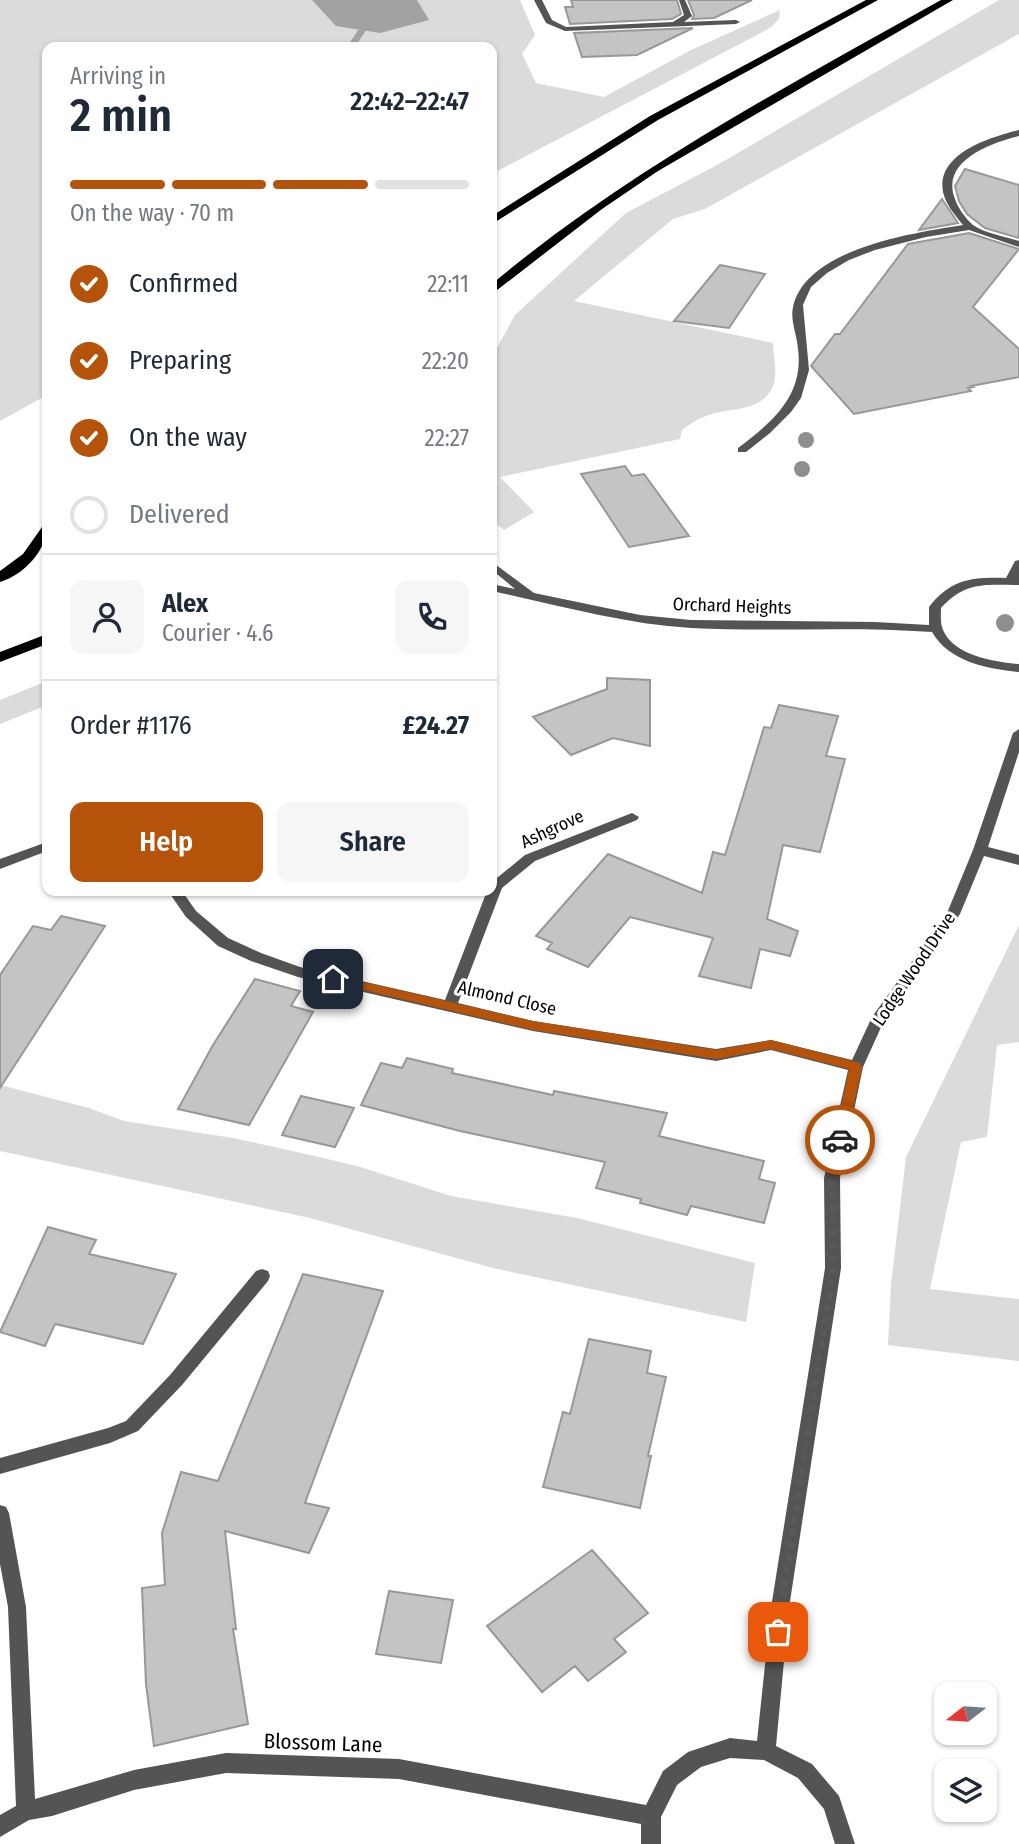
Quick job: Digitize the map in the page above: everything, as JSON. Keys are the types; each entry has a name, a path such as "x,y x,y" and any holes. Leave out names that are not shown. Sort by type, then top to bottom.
{"main road":[{"path":"497,286 618,193 706,137 948,0"},
{"path":"497,218 654,118 866,2"},
{"path":"0,578 28,557 42,537"},
{"path":"0,657 42,641"}],"street":[{"path":"538,0 549,21 565,29 736,22"},
{"path":"674,25 688,16 682,1"},
{"path":"970,227 948,198 947,178 958,159 980,144 1019,133"},
{"path":"742,450 772,428 794,404 802,384 805,356 798,305 813,279 838,262 872,247 906,237 970,227 1019,244"},
{"path":"1019,562 1015,581 976,581 950,591 935,607 936,629 948,645 968,657 999,667 1019,668"},
{"name":"Orchard Heights","path":"497,569 530,595"},
{"name":"Orchard Heights","path":"497,589 604,613 688,624 883,624 936,629"},
{"name":"Lodge Wood Drive","path":"766,1751 780,1608 833,1268 832,1178 856,1067 877,1021 953,914 980,850 1019,733"},
{"name":"Ashgrove","path":"497,885 530,858 632,817"},
{"path":"0,864 42,848"},
{"path":"980,850 1019,860"},
{"name":"Almond Close","path":"178,896 191,914 223,942 298,972 533,1026 716,1055 771,1045 856,1067"},
{"name":"Ashgrove","path":"450,1005 492,896"},
{"path":"0,1466 110,1436 132,1426 176,1380 262,1276"},
{"path":"0,1513 17,1607 26,1811"},
{"path":"651,1844 651,1816 670,1778 695,1759 730,1748 766,1751 805,1771 832,1802 845,1844"},
{"name":"Blossom Lane","path":"0,1827 26,1811 52,1806 134,1780 226,1763 399,1769 651,1816"}],"shaded area":[{"path":"0,0 520,0 535,35 522,54 536,83 604,97 691,50 780,10 779,19 770,28 497,171 497,42 42,42 42,398 0,421"},
{"path":"312,0 417,0 429,20 380,33 336,26"},
{"path":"999,0 1019,0 1019,34 705,209 673,219 574,301 773,343 773,386 761,401 700,419 682,430 680,439 500,477 534,512 504,530 497,524 497,348 515,315 626,213 719,164"},
{"path":"42,683 42,707 0,724 0,700"},
{"path":"1019,925 1019,1042 997,1045 987,1137 961,1142 930,1289 1019,1299 1019,1361 888,1345 891,1284 906,1157"},
{"path":"0,1085 89,1108 124,1121 233,1138 306,1154 357,1166 451,1196 577,1218 755,1263 746,1322 493,1268 310,1218 0,1151"}],"building":[{"path":"571,0 677,0 681,14 672,19 570,24 565,7 573,7"},
{"path":"688,0 752,0 714,18 692,19 694,15"},
{"path":"693,28 637,55 582,57 574,33"},
{"path":"965,169 1019,185 1019,238 985,228 967,214 959,201 955,186"},
{"path":"942,199 958,223 919,230"},
{"path":"969,233 1019,249 973,307 1019,349 1019,377 971,386 973,387 968,388 971,391 854,414 811,366 835,334 840,334 908,244"},
{"path":"720,265 765,274 729,328 674,321"},
{"path":"625,466 632,476 644,474 689,536 629,547 581,474"},
{"path":"607,678 650,680 650,746 613,738 571,755 533,717 607,689"},
{"path":"779,705 838,716 826,756 845,759 820,852 783,845 767,919 798,931 790,956 760,949 751,988 699,976 713,938 630,917 588,967 547,949 552,943 536,936 608,854 702,893 713,852 725,855 764,727 771,728"},
{"path":"61,916 105,926 0,1088 0,975 33,926 51,930"},
{"path":"255,979 300,991 291,1006 313,1012 249,1125 178,1109 213,1045"},
{"path":"407,1058 453,1069 452,1073 553,1095 554,1091 667,1113 659,1136 764,1161 759,1179 775,1183 764,1223 691,1206 687,1215 640,1203 641,1199 596,1188 605,1162 460,1131 361,1105 381,1063 402,1068"},
{"path":"301,1096 354,1108 335,1147 282,1135"},
{"path":"48,1227 96,1240 89,1254 176,1274 143,1344 55,1324 45,1346 0,1332"},
{"path":"303,1274 383,1291 305,1503 329,1508 309,1553 225,1531 236,1629 233,1629 248,1724 154,1746 146,1684 142,1588 165,1585 162,1533 181,1472 218,1481"},
{"path":"589,1339 651,1351 647,1373 666,1377 648,1456 651,1456 640,1508 543,1487 563,1412 570,1414"},
{"path":"592,1550 648,1613 614,1639 626,1652 588,1681 575,1666 542,1692 487,1626"},
{"path":"389,1591 453,1600 441,1663 376,1654"}],"waterway":[{"path":"354,42 372,15 365,0"}],"way so far":[{"path":"778,1632 833,1268 832,1178 840,1140"}],"route":[{"path":"333,979 533,1026 716,1055 771,1045 856,1067 840,1140"}]}
